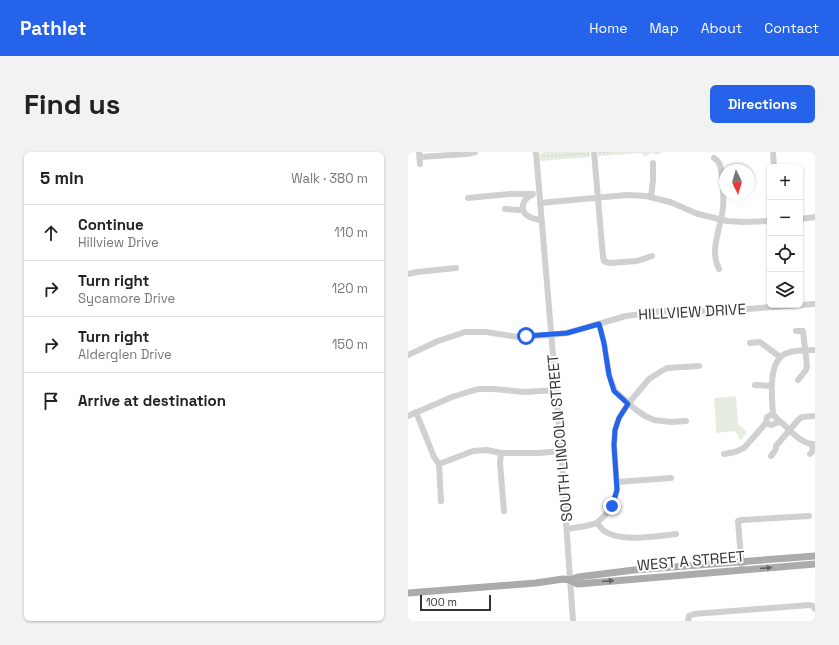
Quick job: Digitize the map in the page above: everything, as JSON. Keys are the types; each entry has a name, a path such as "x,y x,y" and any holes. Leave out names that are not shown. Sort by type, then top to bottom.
{"main road":[{"name":"WEST A STREET","path":"570,580 578,577 627,571 815,556"},
{"name":"WEST A STREET","path":"408,593 536,583 563,579 570,580 578,584 815,564"}],"street":[{"path":"420,158 475,152"},
{"path":"773,152 774,164"},
{"path":"594,153 604,261 610,263 637,261 652,256"},
{"name":"SOUTH LINCOLN STREET","path":"538,154 536,194 540,203 574,621"},
{"path":"714,158 720,166 723,196 723,208 715,250 716,264 719,269"},
{"path":"651,197 653,163"},
{"path":"468,198 513,194 536,194"},
{"path":"536,194 525,200 523,212 536,220 541,220"},
{"path":"540,203 627,195 651,197 670,202 683,206 698,214 721,220 744,222 767,221"},
{"path":"505,209 523,209"},
{"path":"803,219 815,218"},
{"path":"408,274 456,268"},
{"name":"HILLVIEW DRIVE","path":"408,354 438,341 465,332 486,332 518,336 551,335 567,333 626,316 661,311 719,311 815,304"},
{"path":"599,324 604,343 609,375 614,391 628,404 645,416 654,420 671,422 686,421"},
{"path":"796,331 803,331 804,351 807,366 806,370 798,380"},
{"path":"750,343 760,342 780,358"},
{"path":"810,454 813,451 814,444 805,442 798,437 779,422 773,414 771,386 776,364 786,353 815,350"},
{"path":"567,529 597,523 612,506 617,490 614,445 615,430 619,418 628,404 649,379 667,368 700,366"},
{"path":"755,386 771,386"},
{"path":"408,416 452,397 478,389 525,392 556,390"},
{"path":"416,412 434,457 439,464 441,501"},
{"path":"724,454 735,452 744,448 766,423 768,417 773,414"},
{"path":"771,456 776,449 776,446 799,419 802,417 815,416"},
{"path":"766,423 771,425 779,422"},
{"path":"439,464 473,451 487,450 501,453 538,453 561,451"},
{"path":"501,453 500,464 504,511"},
{"path":"617,482 671,478"},
{"path":"742,570 738,521 809,516"},
{"path":"597,523 604,531 612,535 625,538 676,534"},
{"path":"688,618 702,614 810,605 815,609"}],"path":[{"path":"538,154 557,156 611,152"}],"shaded area":[{"path":"590,152 590,157 540,161 540,153"},
{"path":"598,152 662,152 658,155 653,153 645,157 641,153 598,156"},
{"path":"736,396 738,424 747,432 741,440 734,431 716,433 714,398"}],"route":[{"path":"526,336 567,333 599,324 604,343 609,375 614,391 628,404 619,418 615,430 614,445 617,490 612,506"}]}
